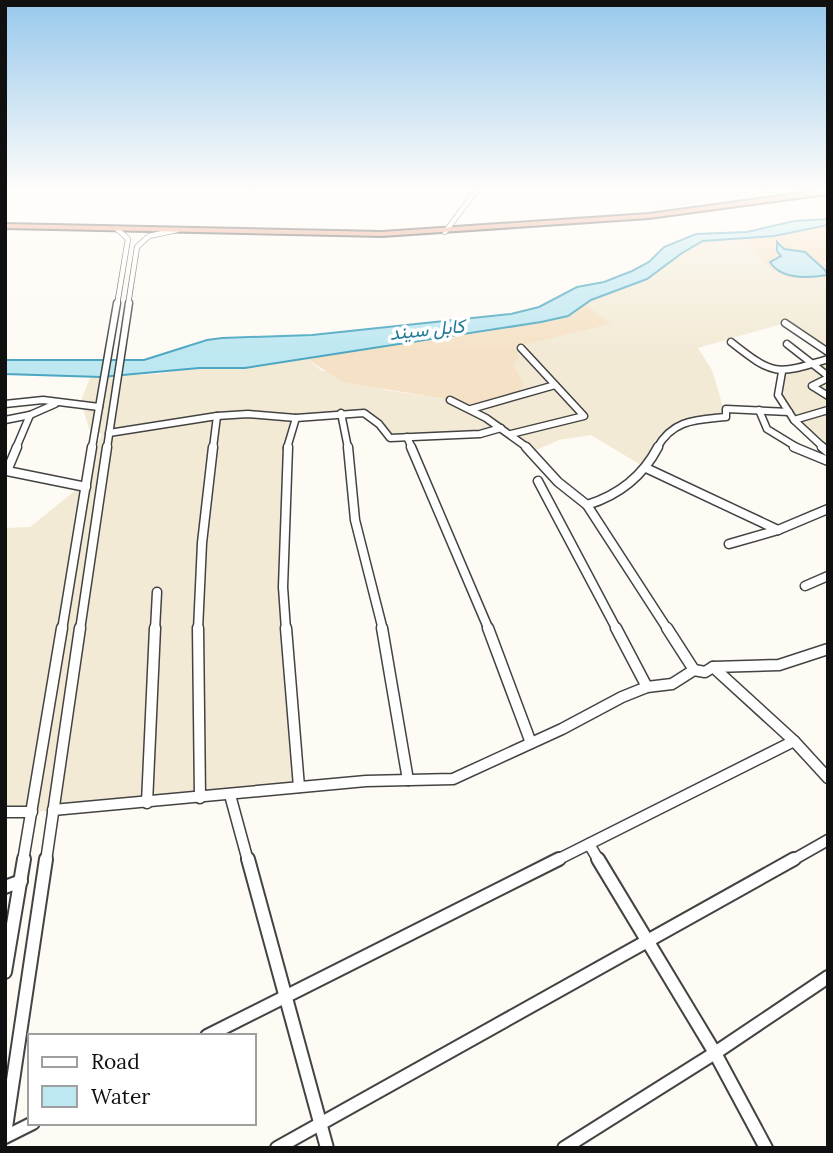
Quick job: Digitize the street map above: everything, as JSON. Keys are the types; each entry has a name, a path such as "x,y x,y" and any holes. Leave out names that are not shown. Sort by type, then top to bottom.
{"street":[{"path":"5,972 102,385 128,245"},
{"path":"5,1135 121,348 139,245"},
{"path":"785,323 828,352"},
{"path":"731,342 768,371 782,372 828,359"},
{"path":"787,344 828,377 812,386 828,396"},
{"path":"511,434 584,416 521,348"},
{"path":"782,372 778,395 794,420 828,452"},
{"path":"471,409 555,384"},
{"path":"5,404 43,400 99,407"},
{"path":"450,400 471,409 511,434 532,452 558,482 587,505 694,670"},
{"path":"5,421 60,403"},
{"path":"587,505 605,500 646,468 661,438 682,423 726,417 726,409 789,412"},
{"path":"759,410 762,421 772,433 828,461"},
{"path":"794,420 828,410"},
{"path":"341,413 346,431 355,520 387,648 408,780"},
{"path":"109,433 217,416 248,414 296,418 364,413 390,438 480,434 501,428"},
{"path":"30,415 7,471 86,486"},
{"path":"200,799 198,632 202,543 217,416"},
{"path":"296,418 287,449 283,587 299,787"},
{"path":"407,437 477,598 531,743"},
{"path":"646,468 778,530"},
{"path":"538,481 647,687"},
{"path":"729,544 778,530 828,509"},
{"path":"79,533 94,530"},
{"path":"805,586 828,576"},
{"path":"148,803 157,592"},
{"path":"53,810 200,799 299,787 453,779 647,687 672,684 694,670 705,672 713,667 779,665 827,650"},
{"path":"713,667 794,741 828,778"},
{"path":"212,1034 794,741"},
{"path":"230,795 327,1148"},
{"path":"5,811 32,812"},
{"path":"277,1148 828,840"},
{"path":"589,844 715,1053 766,1148"},
{"path":"5,887 21,881"},
{"path":"565,1148 715,1053 828,977"},
{"path":"5,1135 28,1125"}],"shaded area":[{"path":"696,245 744,245 754,250 766,266 801,278 828,278 828,352 785,323 698,348 712,370 726,417 682,423 661,438 646,468 591,435 559,440 532,452 501,428 492,432 390,438 364,413 296,418 287,449 283,587 299,787 200,798 5,812 5,528 30,527 77,489 102,434 89,429 81,401 90,377 157,374 199,368 238,368 307,359 321,370 386,390 450,400 516,373 513,347 610,324 585,304 647,279"},
{"path":"828,359 828,443 821,445 794,420 778,395 782,372"}],"sand":[{"path":"744,245 780,245 782,256 778,258 779,272 790,276 825,270 806,256 784,249 782,245 828,245 828,261 823,262 828,267 828,278 787,278 766,266 754,250"},
{"path":"585,304 611,324 514,347 519,357 513,365 524,384 516,395 471,409 450,400 343,382 307,359 573,314"}],"water":[{"name":"کابل سيند","path":"696,245 647,279 591,300 568,316 541,322 245,368 199,368 101,377 5,374 5,360 144,360 207,340 222,338 312,335 511,314 539,307 577,287 604,282 632,271 649,262 664,247"},
{"path":"777,245 780,245 784,249 805,252 827,275 804,277 781,272 770,262 781,256"}]}
